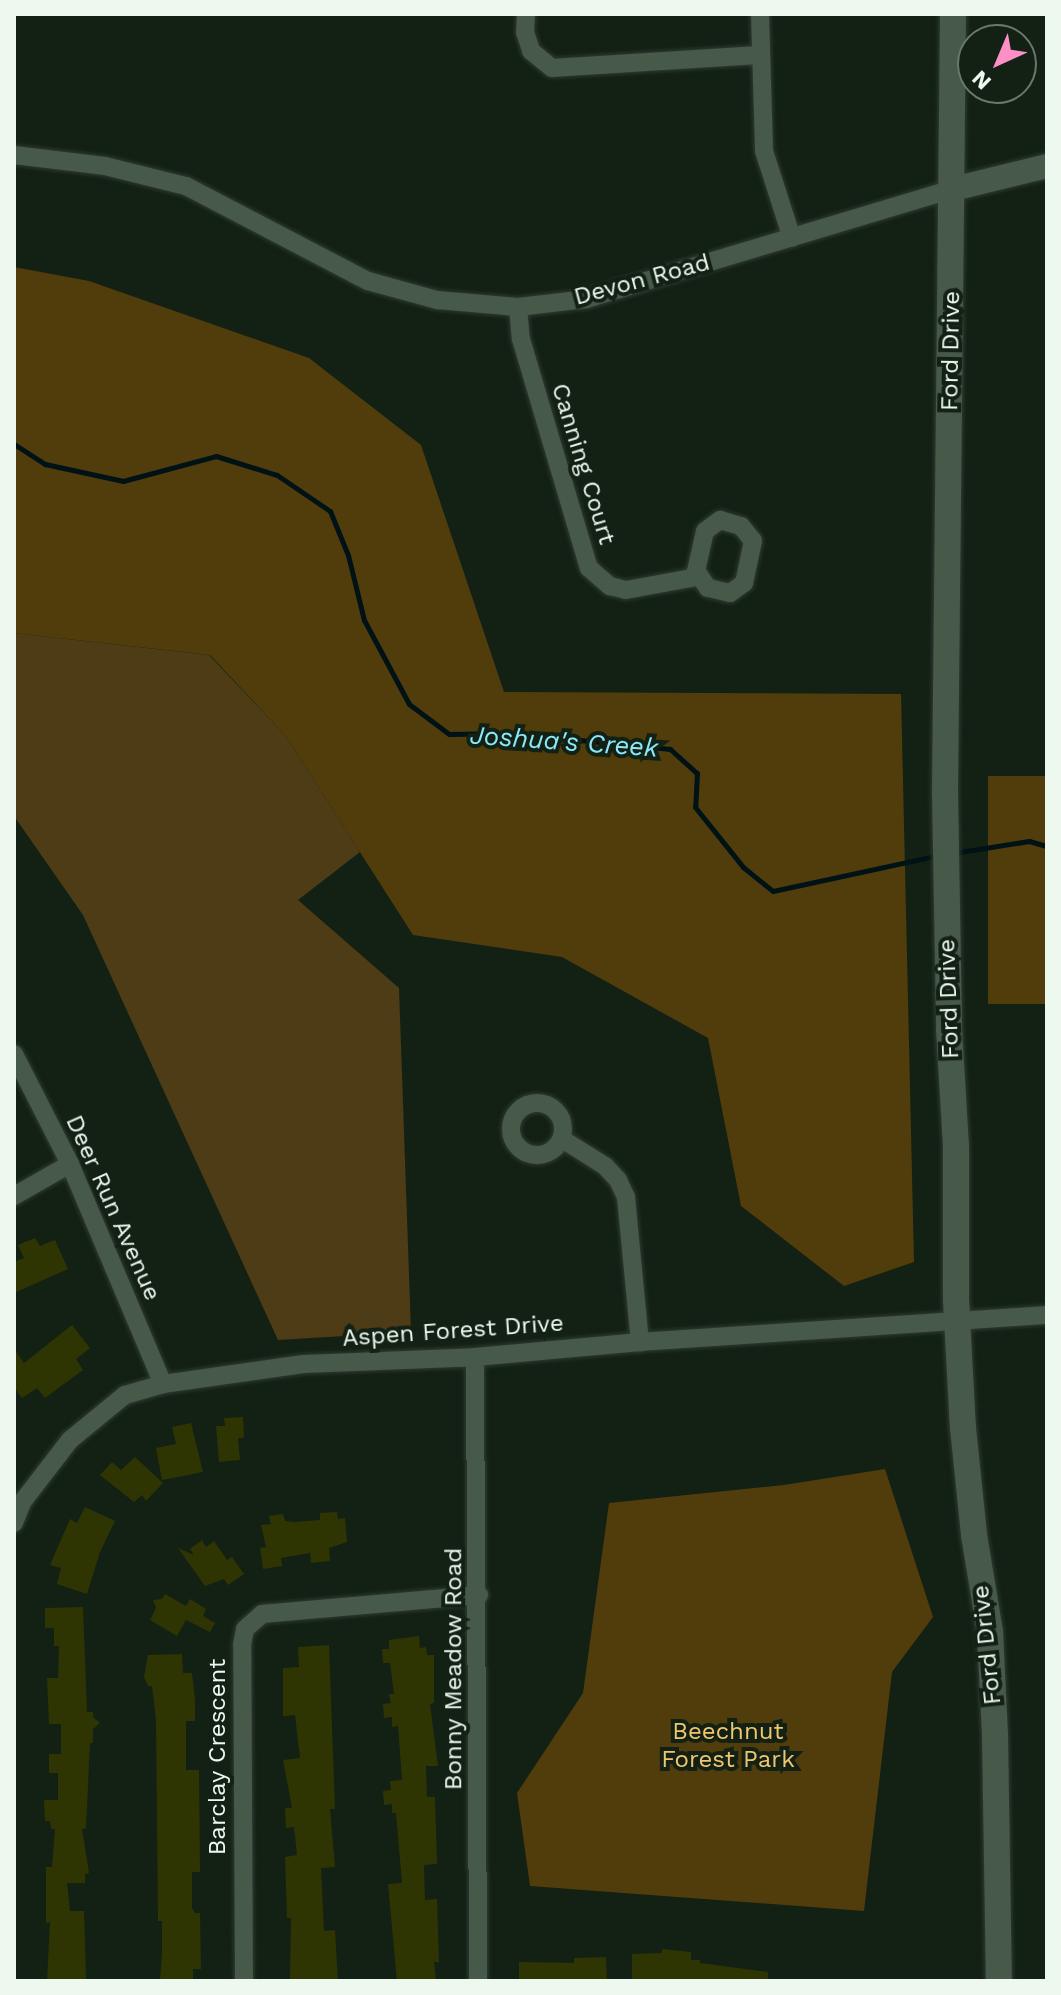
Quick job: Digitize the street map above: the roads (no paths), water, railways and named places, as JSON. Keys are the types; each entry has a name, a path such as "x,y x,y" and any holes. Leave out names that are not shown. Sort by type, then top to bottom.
{"main road":[{"name":"Ford Drive","path":"953,14 945,792 949,1029 956,1146 958,1323 971,1505 990,1632 999,1981"}],"street":[{"path":"526,14 525,32 531,51 552,68 759,55"},
{"path":"760,14 764,151 792,238"},
{"name":"Devon Road","path":"14,155 105,166 186,186 368,281 437,300 518,307 586,299 953,189 1047,166"},
{"name":"Canning Court","path":"518,307 521,339 589,568 610,586 626,590 697,577"},
{"name":"Deer Run Avenue","path":"14,1054 70,1164 163,1384"},
{"path":"562,1139 605,1166 618,1180 626,1197 640,1342"},
{"path":"14,1196 70,1164"},
{"name":"Aspen Forest Drive","path":"14,1523 23,1501 70,1440 125,1395 163,1384 304,1364 475,1357 640,1342 1047,1315"},
{"name":"Bonny Meadow Road","path":"475,1357 479,1595 478,1981"},
{"name":"Barclay Crescent","path":"244,1981 242,1637 245,1629 262,1614 479,1595"}],"waterway":[{"name":"Joshua's Creek","path":"14,444 45,464 123,481 216,456 277,475 330,511 348,555 364,620 409,704 449,734 510,733 670,749 697,773 695,807 743,867 773,891 940,855"},
{"name":"Joshua's Creek","path":"954,853 1029,841 1047,846"}],"park label":[{"name":"Beechnut Forest Park","path":"728,1746"}]}
